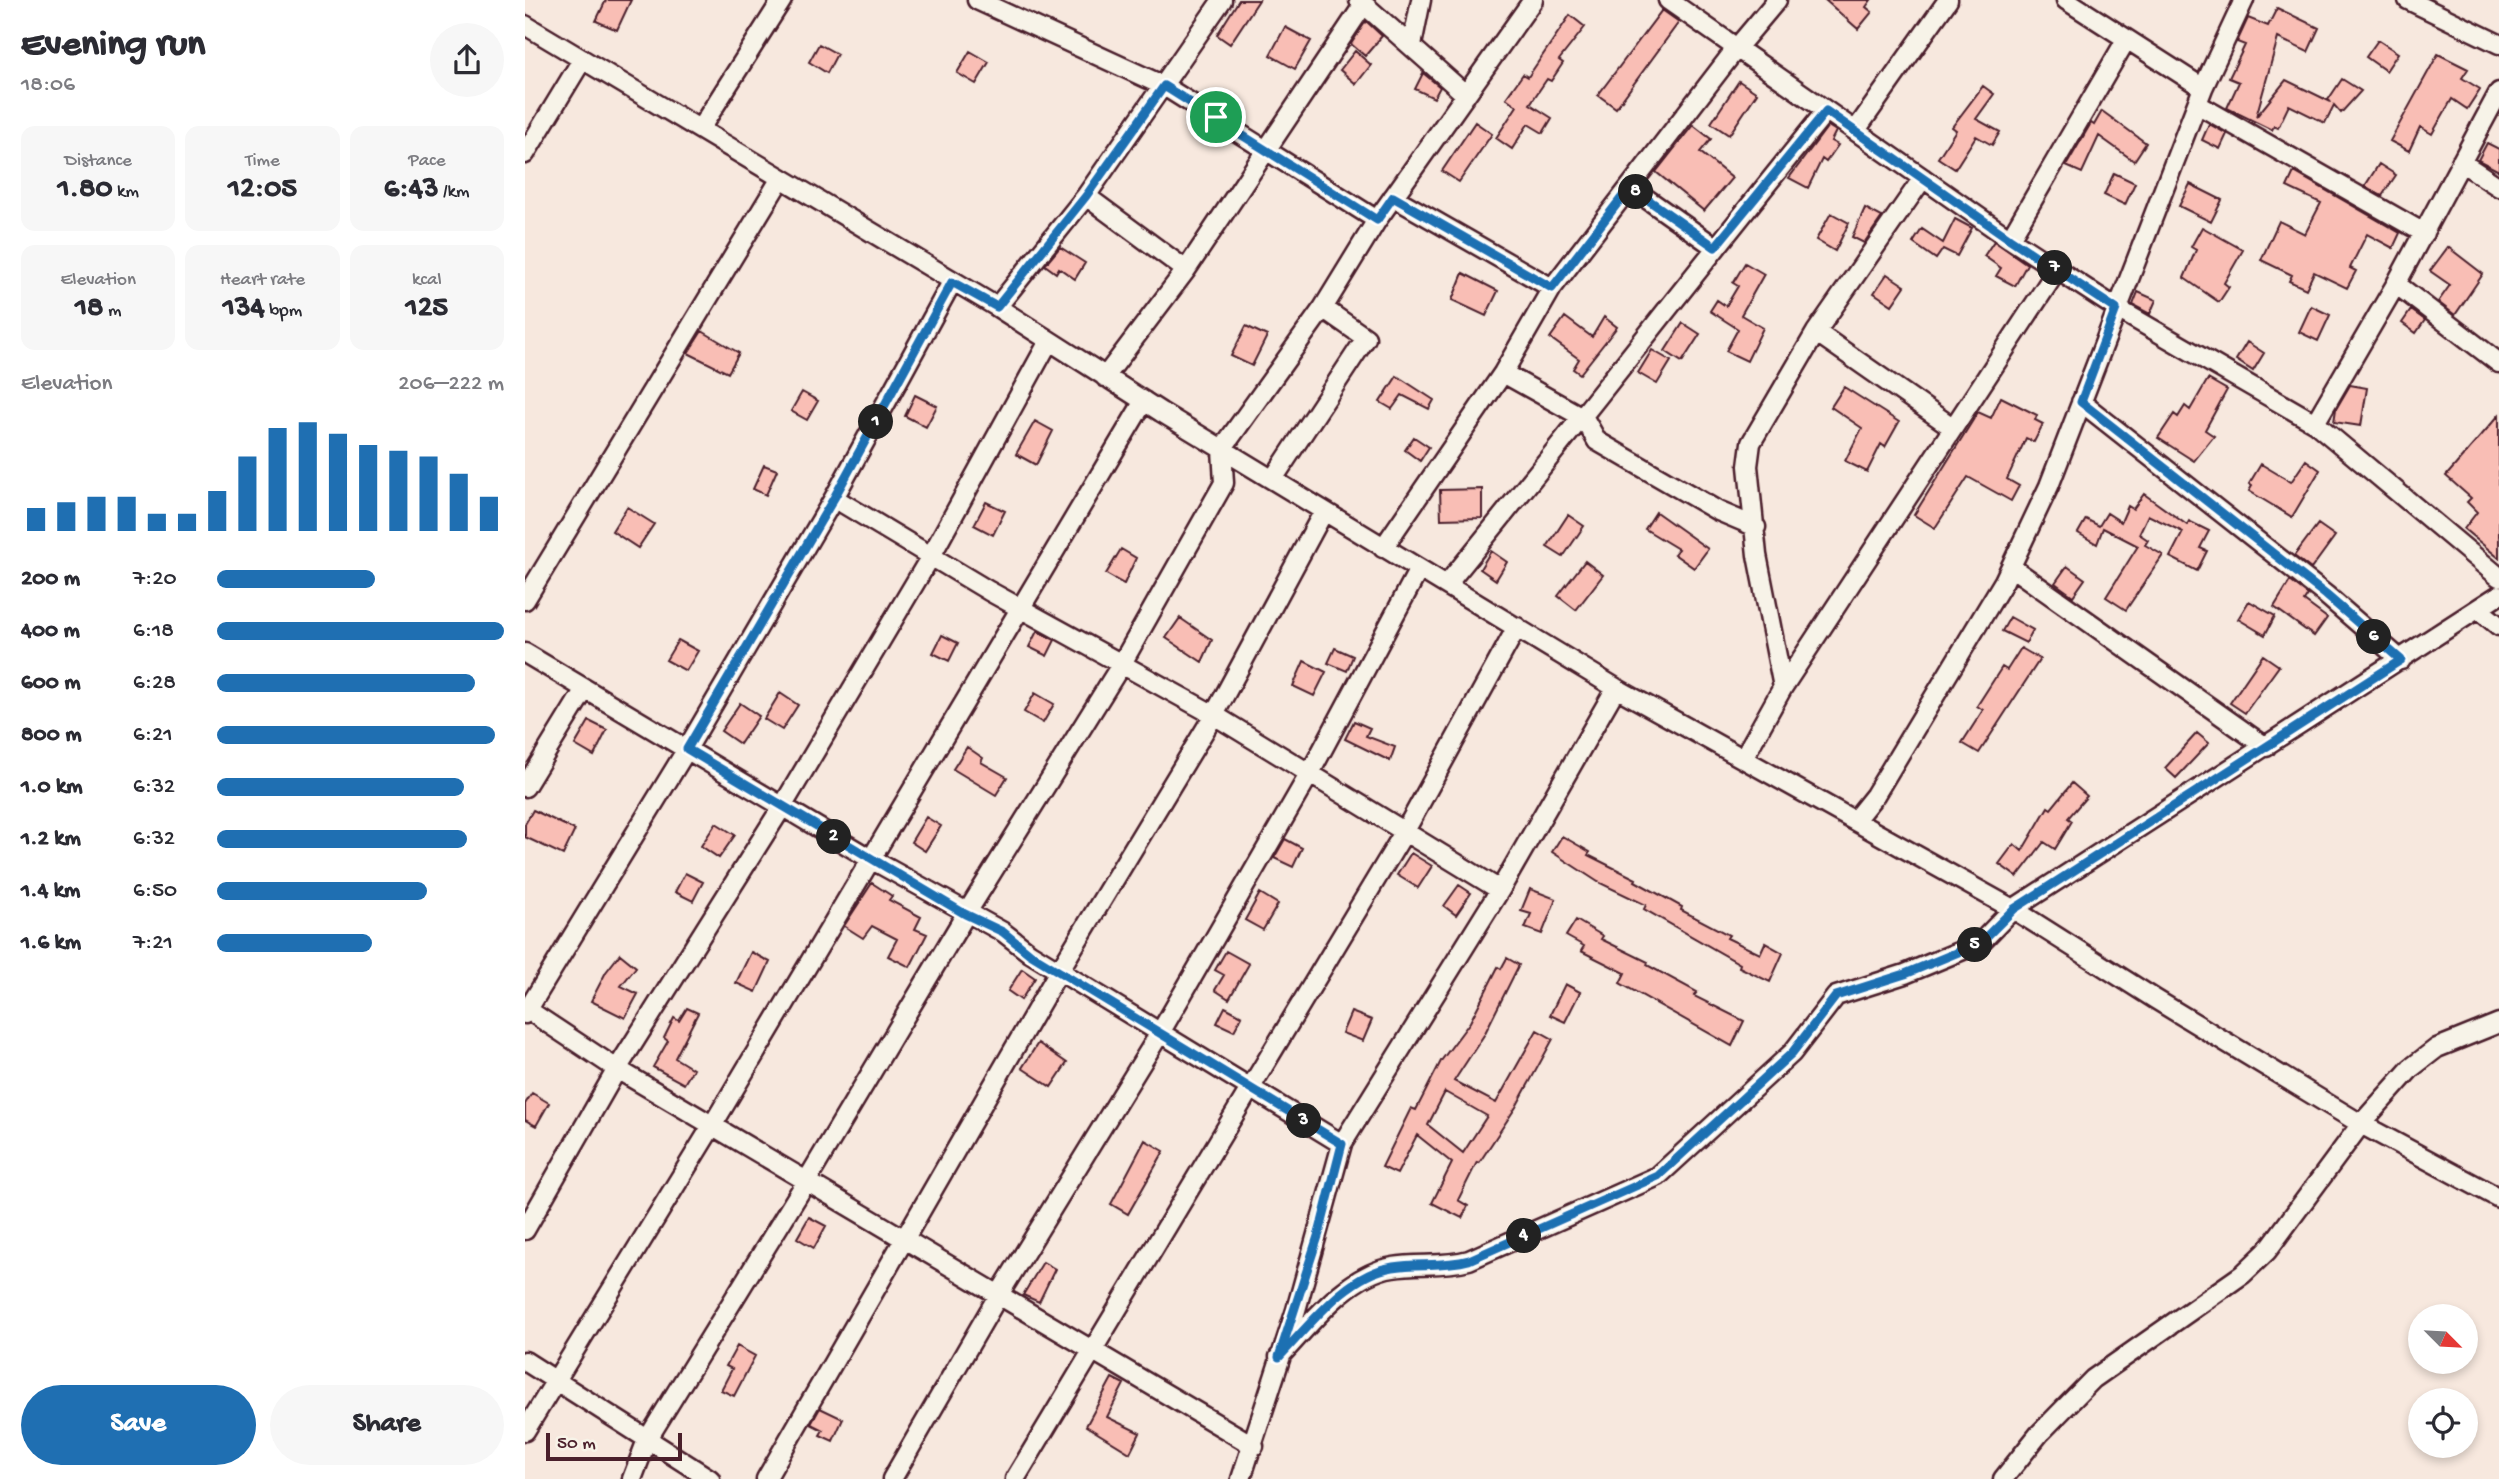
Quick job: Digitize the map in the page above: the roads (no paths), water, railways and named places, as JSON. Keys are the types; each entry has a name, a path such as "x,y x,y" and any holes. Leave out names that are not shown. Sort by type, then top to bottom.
{"street":[{"path":"700,129 782,0"},
{"path":"977,0 1164,86 1377,220"},
{"path":"997,307 1086,196 1222,0"},
{"path":"1412,45 1420,0"},
{"path":"632,1479 647,1440 806,1182 965,914 1121,665 1224,483 1222,449 1323,308 1377,220 1533,0"},
{"path":"1668,0 1735,50 2116,309 2315,423 2499,577"},
{"path":"1383,548 1503,373 1552,288 1735,50 1777,0"},
{"path":"1856,130 1948,0"},
{"path":"2066,0 2126,40 2200,96 2424,233"},
{"path":"1855,820 1875,795 2011,567 2049,486 2200,96 2244,0"},
{"path":"2408,0 2499,44"},
{"path":"1105,376 1186,270 1361,2 1466,95"},
{"path":"525,25 997,307 1144,401 1383,548 1448,583 1616,688 2014,909 2155,999 2361,1124 2499,1198"},
{"path":"2010,239 2126,40"},
{"path":"525,154 582,60"},
{"path":"2315,423 2396,284 2499,92"},
{"path":"1448,583 1584,418 1715,247 1826,111"},
{"path":"2461,162 2499,187"},
{"path":"525,600 781,178"},
{"path":"1783,687 1757,555 1748,466 1751,443 1816,332 1923,178"},
{"path":"1630,187 1715,247"},
{"path":"1086,196 1186,270"},
{"path":"1393,197 1552,288"},
{"path":"1744,757 1783,687 2057,270"},
{"path":"952,282 834,498 687,749 526,1011 712,1126 1254,1446"},
{"path":"2396,284 2499,363"},
{"path":"1273,479 1366,338 1323,308"},
{"path":"1816,332 1952,427"},
{"path":"525,1230 617,1069 782,807 931,556 1049,341"},
{"path":"1503,373 1584,418 1597,441 1718,511 1756,527"},
{"path":"525,1431 712,1126 869,858 1023,608 1144,401"},
{"path":"2081,402 2326,595 2401,660"},
{"path":"834,498 1121,665 1214,715 1500,890"},
{"path":"766,1479 1059,971 1214,715 1324,511"},
{"path":"2011,567 2266,747"},
{"path":"893,1479 998,1296 1160,1033 1310,773 1419,569"},
{"path":"1279,1357 1341,1294 1374,1272 1409,1265 1448,1266 1469,1260 1658,1176 1792,1053 1836,996 1905,974 1980,943 2014,909 2499,595"},
{"path":"2478,609 2499,626"},
{"path":"1015,1479 1405,831 1517,627"},
{"path":"525,653 869,858 965,914 1003,932 1059,971 1342,1144"},
{"path":"1241,1479 1254,1446 1320,1230 1342,1144 1500,890 1616,688"},
{"path":"525,787 585,689"},
{"path":"2003,1479 2039,1434 2093,1379 2243,1274 2267,1251 2361,1124 2411,1068 2437,1048 2499,1023"},
{"path":"525,1361 710,1479"}]}
